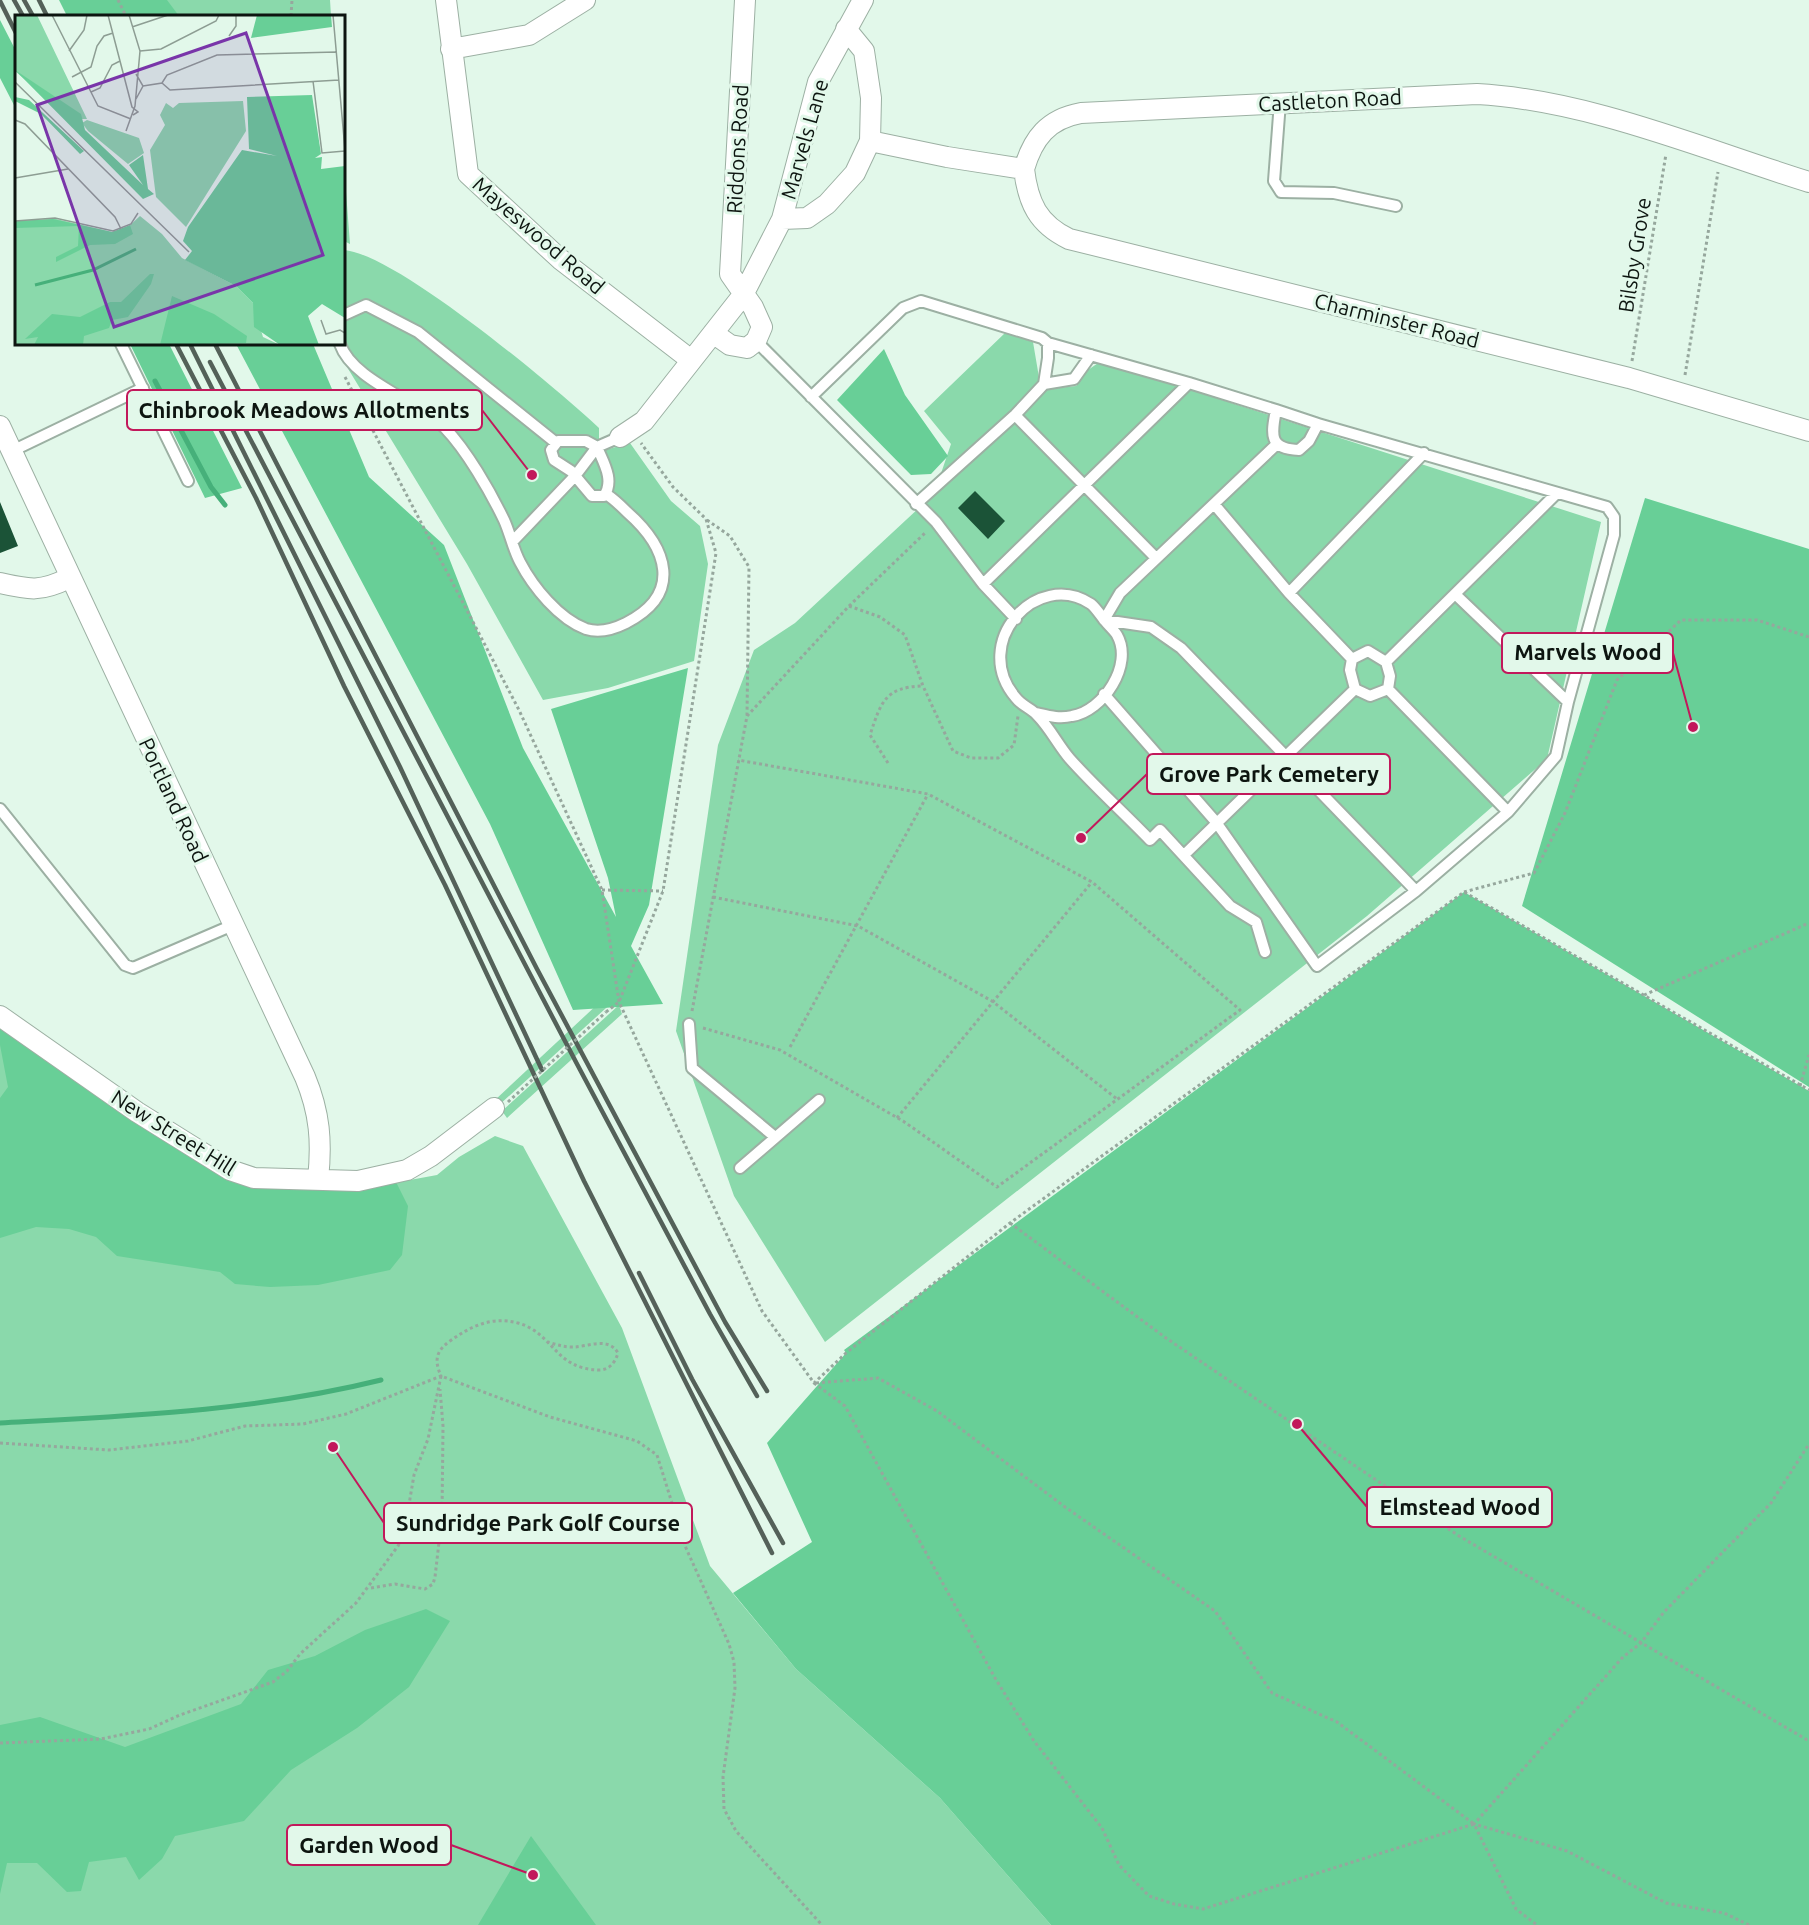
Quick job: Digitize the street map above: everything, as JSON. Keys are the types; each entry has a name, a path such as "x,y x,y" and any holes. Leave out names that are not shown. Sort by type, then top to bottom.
{"street":[{"name":"Mayeswood Road","path":"446,0 468,174 560,259 691,360"},
{"path":"451,49 529,35 585,0"},
{"name":"Riddons Road","path":"743,295 730,274 745,0"},
{"name":"Marvels Lane","path":"626,433 644,421 743,295 782,219 818,82 863,0"},
{"name":"Marvels Lane","path":"782,219 807,218 827,204 855,173 870,141 871,98 864,51 846,29"},
{"name":"Castleton Road","path":"1024,169 1040,133 1049,125 1069,115 1280,102 1477,94 1503,95 1572,107 1809,182"},
{"path":"870,141 947,157 1024,169"},
{"name":"Charminster Road","path":"1024,169 1028,198 1035,211 1043,223 1069,239 1629,378 1809,431"},
{"path":"712,333 730,345 742,348 752,347 762,327 760,318 743,295"},
{"name":"Portland Road","path":"0,426 317,1106 320,1154 318,1180"},
{"path":"0,584 29,590 48,589 69,578"},
{"name":"New Street Hill","path":"0,1016 137,1112 230,1170 254,1178 358,1181 407,1170 431,1156 501,1105"}],"lane":[{"path":"1280,102 1274,181 1281,192 1334,193 1396,206"},
{"path":"811,397 903,308 921,301 995,322 1042,338 1047,343 1190,383 1318,424 1607,507 1614,517 1614,535 1568,702 1556,756 1508,812 1416,891 1317,966 1216,822 1104,694"},
{"path":"345,315 366,305 405,323 555,442 586,441 597,447 607,469 609,482 606,494 602,497 592,496 575,476 554,460 551,450 555,442"},
{"path":"756,341 936,522 982,584 1016,618"},
{"path":"916,504 1015,415 1044,384 1048,358 1047,343"},
{"path":"122,345 188,482"},
{"path":"341,345 347,357 363,372 430,415 446,429 469,459 493,500 527,574 566,618 588,630 608,630 620,626 653,606 663,578 663,566 650,535 606,494"},
{"path":"1044,384 1074,379 1091,355"},
{"path":"982,584 1190,383"},
{"path":"12,451 143,388"},
{"path":"1276,410 1273,437 1277,444 1287,450 1299,450 1309,441 1318,424"},
{"path":"1015,415 1156,558"},
{"path":"513,541 575,476 597,447 626,433"},
{"path":"1104,620 1120,593 1277,444"},
{"path":"1289,594 1424,453"},
{"path":"1386,662 1557,492"},
{"path":"1214,504 1289,594 1352,659"},
{"path":"1455,594 1568,702"},
{"path":"1050,596 1071,597 1091,604 1118,636 1121,657 1118,678 1092,709 1074,716 1055,718 1036,713 1020,703 1004,679 999,651 1003,633 1016,618 1030,603 1050,596"},
{"path":"1104,620 1150,627 1181,648 1416,891"},
{"path":"1352,659 1368,651 1386,662 1390,676 1388,690"},
{"path":"1352,659 1350,670 1355,689"},
{"path":"1184,855 1355,689"},
{"path":"1355,689 1370,696 1388,690"},
{"path":"1388,690 1508,812"},
{"path":"1036,713 1069,758 1150,840 1160,830 1230,906 1256,922 1265,952"},
{"path":"0,809 123,963 129,967 138,966 233,925"},
{"path":"689,1024 692,1068 776,1137"},
{"path":"740,1168 819,1100"}],"path":[{"path":"118,0 126,15"},
{"path":"291,15 292,0"},
{"name":"Bilsby Grove","path":"1629,378 1669,138"},
{"path":"1682,392 1721,155"},
{"path":"344,375 519,710 602,890 619,1002 762,1311 814,1383 845,1406 995,1678 1034,1741 1102,1828 1119,1865 1149,1896 1174,1904 1203,1909 1474,1824 1623,1658 1641,1643 1664,1612 1772,1503 1809,1444"},
{"path":"626,433 673,487 706,519 730,536 749,567 747,716 738,760 689,1024 780,1050 897,1118 997,1187 1240,1010 1092,882 928,794 738,760"},
{"path":"501,1105 619,1002 663,891 716,553 706,519"},
{"path":"747,716 849,606 936,522"},
{"path":"849,606 880,617 905,635 923,686 953,752 971,758 998,758 1014,745 1020,703"},
{"path":"814,1383 846,1353 1010,1223 1464,892 1534,873 1565,813 1617,680 1681,620 1757,620 1809,637"},
{"path":"888,763 870,735 879,709 889,693 905,686 923,686"},
{"path":"790,1047 928,794"},
{"path":"897,1118 1092,882"},
{"path":"602,890 663,891"},
{"path":"1464,892 1809,1090"},
{"path":"713,897 858,926 992,1001 1118,1099"},
{"path":"1644,995 1809,923"},
{"path":"1800,1086 1809,1055"},
{"path":"1010,1223 1166,1338 1459,1536 1809,1741"},
{"path":"0,1743 101,1739 149,1729 180,1715 273,1682 287,1671 300,1654 345,1615 369,1588 404,1534 414,1475 428,1439 440,1384 441,1376 436,1362 440,1350 471,1327 506,1320 520,1323 548,1342 569,1363 585,1369 604,1370 611,1366 618,1353 610,1345 600,1343 576,1347 548,1342"},
{"path":"0,1443 109,1450 188,1441 245,1426 303,1424 346,1414 441,1376 550,1417 637,1441 651,1448 657,1455 686,1548 729,1644 734,1662 735,1688 723,1777 724,1809 736,1831 822,1925"},
{"path":"814,1383 879,1378 937,1411 1065,1507 1215,1611 1272,1693 1337,1722 1474,1824 1567,1851 1666,1904 1724,1913 1749,1925"},
{"path":"369,1588 395,1584 425,1589 433,1584 442,1516 443,1426 440,1384"},
{"path":"1474,1824 1516,1909 1537,1925"}],"green space":[{"path":"59,0 167,0 178,15 66,15"},
{"path":"104,0 330,0 331,15 113,15"},
{"path":"0,20 15,49 15,107 0,78"},
{"path":"345,179 350,244 345,242"},
{"path":"345,250 368,257 400,274 475,325 599,428 599,441 605,450 630,443 671,501 700,526 708,564 694,661 608,688 543,700 467,564 334,345 345,345"},
{"path":"1005,333 1033,342 1042,395 1048,389 1076,386 1088,370 1101,361 1601,522 1547,759 1367,916 825,1342 734,1196 676,1031 718,745 754,650 795,623 934,494 951,444 924,411"},
{"path":"130,345 170,345 242,488 205,498"},
{"path":"237,345 313,345 369,477 444,545 523,748 616,917 608,878 551,709 688,668 649,905 631,946 663,1004 573,1010 490,824"},
{"path":"884,349 905,395 948,456 931,474 911,475 837,400"},
{"path":"1645,498 1809,549 1809,1087 1522,906"},
{"path":"1464,892 1809,1091 1809,1925 1051,1925 940,1798 796,1669 733,1593 812,1542 767,1443 846,1353 844,1350"},
{"path":"616,999 498,1106 495,1100 601,1001"},
{"path":"619,1005 622,1014 507,1118 502,1111"},
{"path":"0,1022 240,1180 395,1180 408,1206 402,1255 390,1270 318,1285 270,1287 235,1284 220,1272 117,1256 96,1237 69,1229 36,1227 0,1238 0,1098 8,1087 0,1045"},
{"path":"0,1024 238,1185 377,1186 437,1175 459,1157 495,1136 523,1146 622,1328 710,1566 796,1669 940,1798 1051,1925 0,1925"},
{"path":"426,1609 450,1621 409,1687 357,1728 291,1770 244,1821 175,1836 162,1859 139,1880 126,1857 89,1862 81,1891 67,1892 37,1863 7,1863 0,1894 0,1725 40,1717 125,1747 241,1704 268,1670 315,1656 365,1630"},
{"path":"531,1836 596,1925 478,1925"}],"building":[{"path":"975,491 1005,521 988,539 958,508"},
{"path":"0,502 18,546 0,553"}],"waterway":[{"path":"155,381 211,487 225,505"},
{"path":"0,1423 144,1414 239,1405 287,1399 381,1380"}],"railway":[{"path":"14,0 22,15"},
{"path":"24,0 32,15"},
{"path":"39,0 46,15"},
{"path":"0,1 15,31"},
{"path":"177,345 256,498 344,686 445,885 584,1181 772,1553"},
{"path":"190,345 400,767 542,1070"},
{"path":"216,345 537,969 725,1322 767,1391"},
{"path":"210,362 577,1064 710,1314 757,1396"},
{"path":"639,1273 692,1379 783,1543"}],"place":[{"name":"Chinbrook Meadows Allotments","path":"532,475"},
{"name":"Marvels Wood","path":"1693,727"},
{"name":"Grove Park Cemetery","path":"1081,838"},
{"name":"Elmstead Wood","path":"1297,1424"},
{"name":"Sundridge Park Golf Course","path":"333,1447"},
{"name":"Garden Wood","path":"533,1875"}]}
